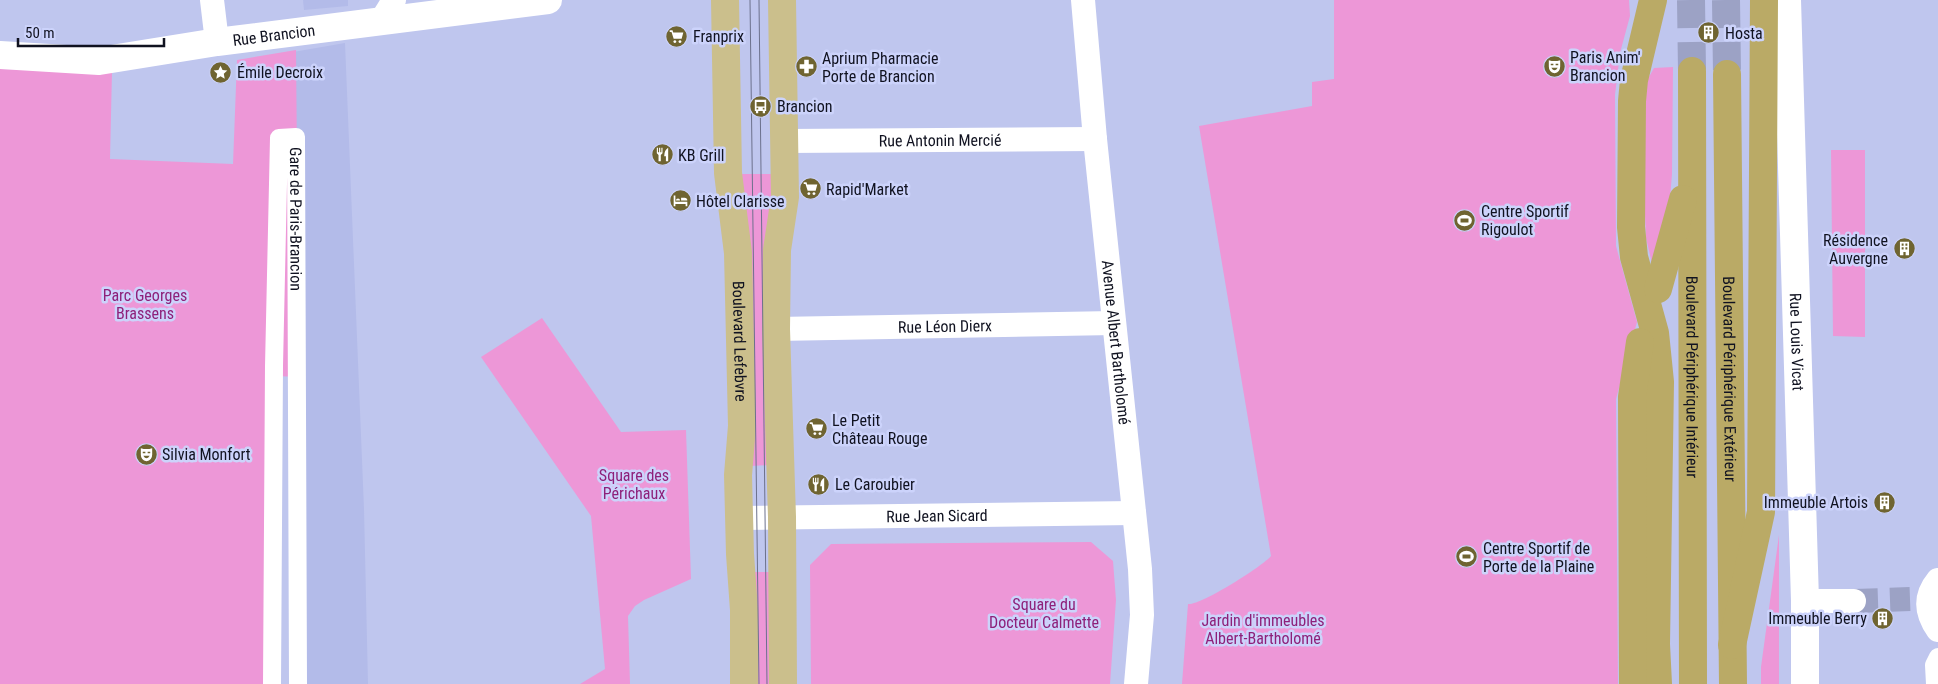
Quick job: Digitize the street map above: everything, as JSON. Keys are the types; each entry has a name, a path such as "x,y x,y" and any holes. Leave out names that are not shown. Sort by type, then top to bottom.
{"highway":[{"path":"1653,0 1634,80 1632,101 1631,226 1634,257 1655,333 1659,373 1656,644 1658,684"},
{"path":"1732,645 1761,512 1764,0"},
{"name":"Boulevard Périphérique Intérieur","path":"1692,71 1693,684"},
{"name":"Boulevard Périphérique Extérieur","path":"1727,74 1733,684"},
{"path":"1658,289 1693,166"},
{"path":"1634,684 1632,397 1640,342"}],"main road":[{"name":"Boulevard Lefebvre","path":"725,0 728,173 738,253 742,426 738,475 740,554 744,610 744,684"},
{"path":"782,0 784,197 777,250 776,329 782,517 782,684"}],"street":[{"path":"212,0 217,42"},
{"name":"Rue Brancion","path":"0,55 99,61 217,42 354,25 388,11 548,0"},
{"name":"Avenue Albert Bartholomé","path":"1083,0 1095,139 1140,569 1142,615 1136,684"},
{"name":"Rue Louis Vicat","path":"1787,0 1805,601 1805,684"},
{"name":"Gare de Paris-Brancion","path":"272,684 274,366 279,138 296,137 298,684"},
{"name":"Rue Antonin Mercié","path":"784,141 1095,139"},
{"name":"Rue Léon Dierx","path":"776,329 1114,322"},
{"name":"Rue Jean Sicard","path":"739,518 1134,513"},
{"path":"1925,593 1931,621 1938,630"},
{"path":"1805,601 1854,600"},
{"path":"1935,684 1934,665 1938,657"}],"shaded area":[{"path":"303,0 348,0 348,6 304,10"},
{"path":"345,43 364,509 368,684 298,684 293,52"}],"green space":[{"name":"Jardin d'immeubles Albert-Bartholomé","path":"1334,0 1629,0 1630,16 1620,53 1615,95 1616,246 1637,322 1616,399 1618,684 1182,684 1188,604 1205,599 1231,584 1271,556 1199,126 1312,106 1312,82 1334,79"},
{"name":"Parc Georges Brassens","path":"296,50 299,377 276,376 269,684 0,684 0,69 112,71 110,159 233,164 237,60"},
{"path":"1673,67 1672,174 1668,223 1654,272 1646,238 1640,103 1645,84 1654,68"},
{"path":"1831,150 1865,150 1865,337 1833,336"},
{"path":"737,174 778,174 771,465 751,466"},
{"name":"Square des Périchaux","path":"542,318 621,432 686,430 691,579 644,600 635,606 628,616 630,684 580,684 605,669 591,516 481,357"},
{"path":"1779,535 1779,684 1761,684 1761,667"},
{"name":"Square du Docteur Calmette","path":"1091,542 1113,561 1116,600 1110,684 811,684 810,565 831,544"},
{"path":"752,572 773,572 773,684 753,684"}],"tunnel":[{"path":"1691,0 1692,71"},
{"path":"1726,0 1727,74"},
{"path":"1854,601 1910,599"}],"tram line":[{"path":"750,0 759,684"},
{"path":"759,0 767,684"}],"place":[{"name":"Hosta","path":"1709,33"},
{"name":"Franprix","path":"677,36"},
{"name":"Paris Anim' Brancion","path":"1554,66"},
{"name":"Aprium Pharmacie Porte de Brancion","path":"806,67"},
{"name":"Émile Decroix","path":"221,72"},
{"name":"Brancion","path":"761,106"},
{"name":"KB Grill","path":"662,155"},
{"name":"Rapid'Market","path":"810,189"},
{"name":"Hôtel Clarisse","path":"680,201"},
{"name":"Centre Sportif Rigoulot","path":"1465,220"},
{"name":"Résidence Auvergne","path":"1904,249"},
{"name":"Le Petit Château Rouge","path":"816,429"},
{"name":"Silvia Monfort","path":"146,454"},
{"name":"Le Caroubier","path":"819,484"},
{"name":"Immeuble Artois","path":"1884,502"},
{"name":"Centre Sportif de Porte de la Plaine","path":"1467,557"},
{"name":"Immeuble Berry","path":"1883,618"}]}
